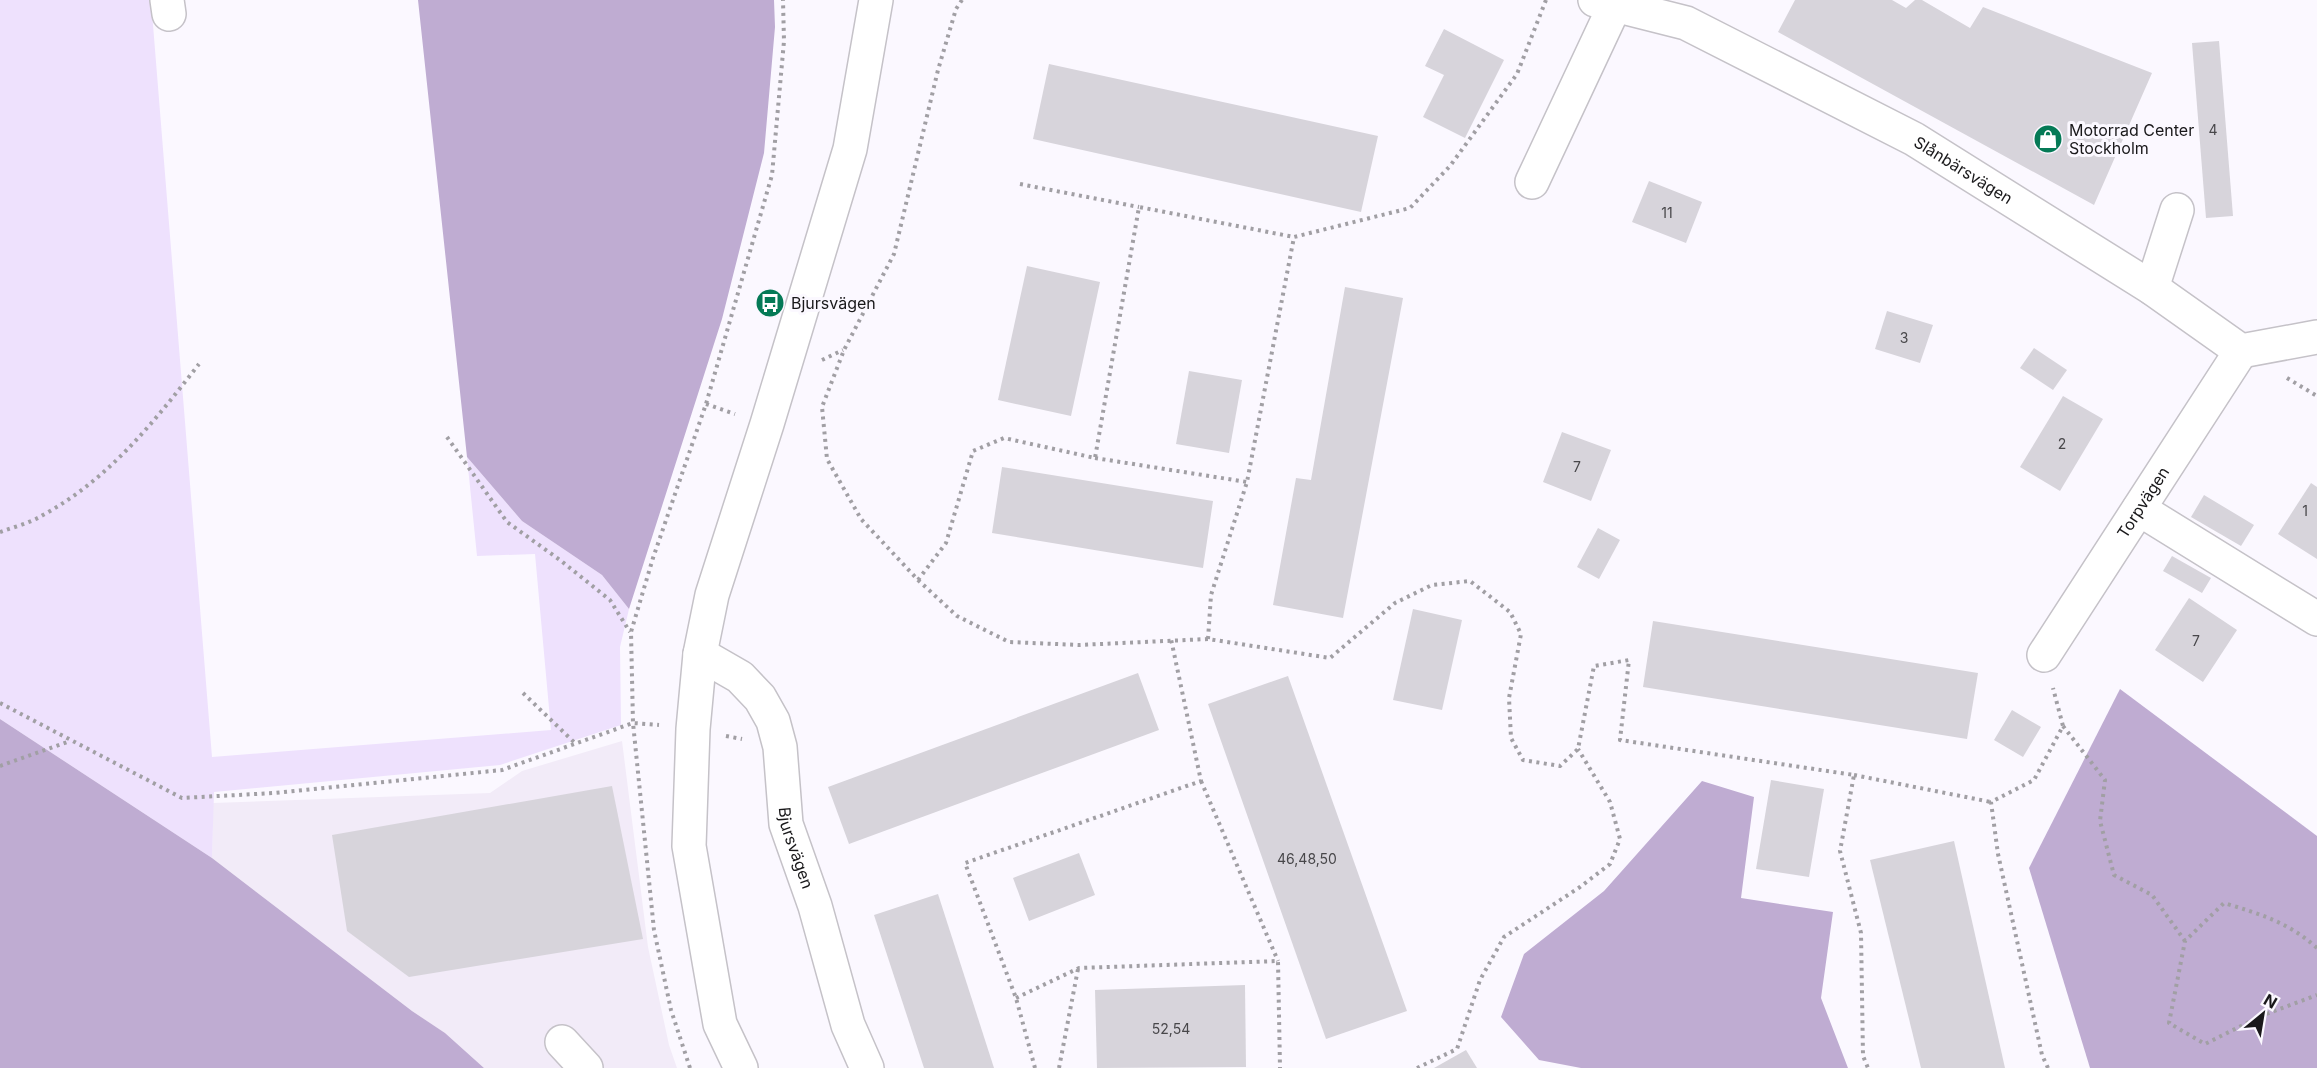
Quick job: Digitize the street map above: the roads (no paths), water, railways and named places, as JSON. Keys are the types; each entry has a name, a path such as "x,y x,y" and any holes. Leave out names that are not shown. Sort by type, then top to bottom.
{"street":[{"name":"Slånbärsvägen","path":"1605,2 1693,12 1914,139 2152,288 2241,351"},
{"path":"1532,182 1605,2"},
{"path":"741,1068 720,1024 689,846 693,729 700,654 712,595 767,424 850,149 874,5"},
{"path":"2152,288 2177,210"},
{"path":"2241,351 2317,337"},
{"name":"Torpvägen","path":"2044,655 2241,351"},
{"path":"2139,509 2317,619"},
{"name":"Bjursvägen","path":"700,654 740,677 760,698 773,721 780,747 786,824 815,906 848,1025 867,1068"},
{"path":"562,1042 586,1068"}],"place":[{"name":"Motorrad Center Stockholm","path":"2048,139"},
{"name":"Bjursvägen","path":"770,303"}]}
